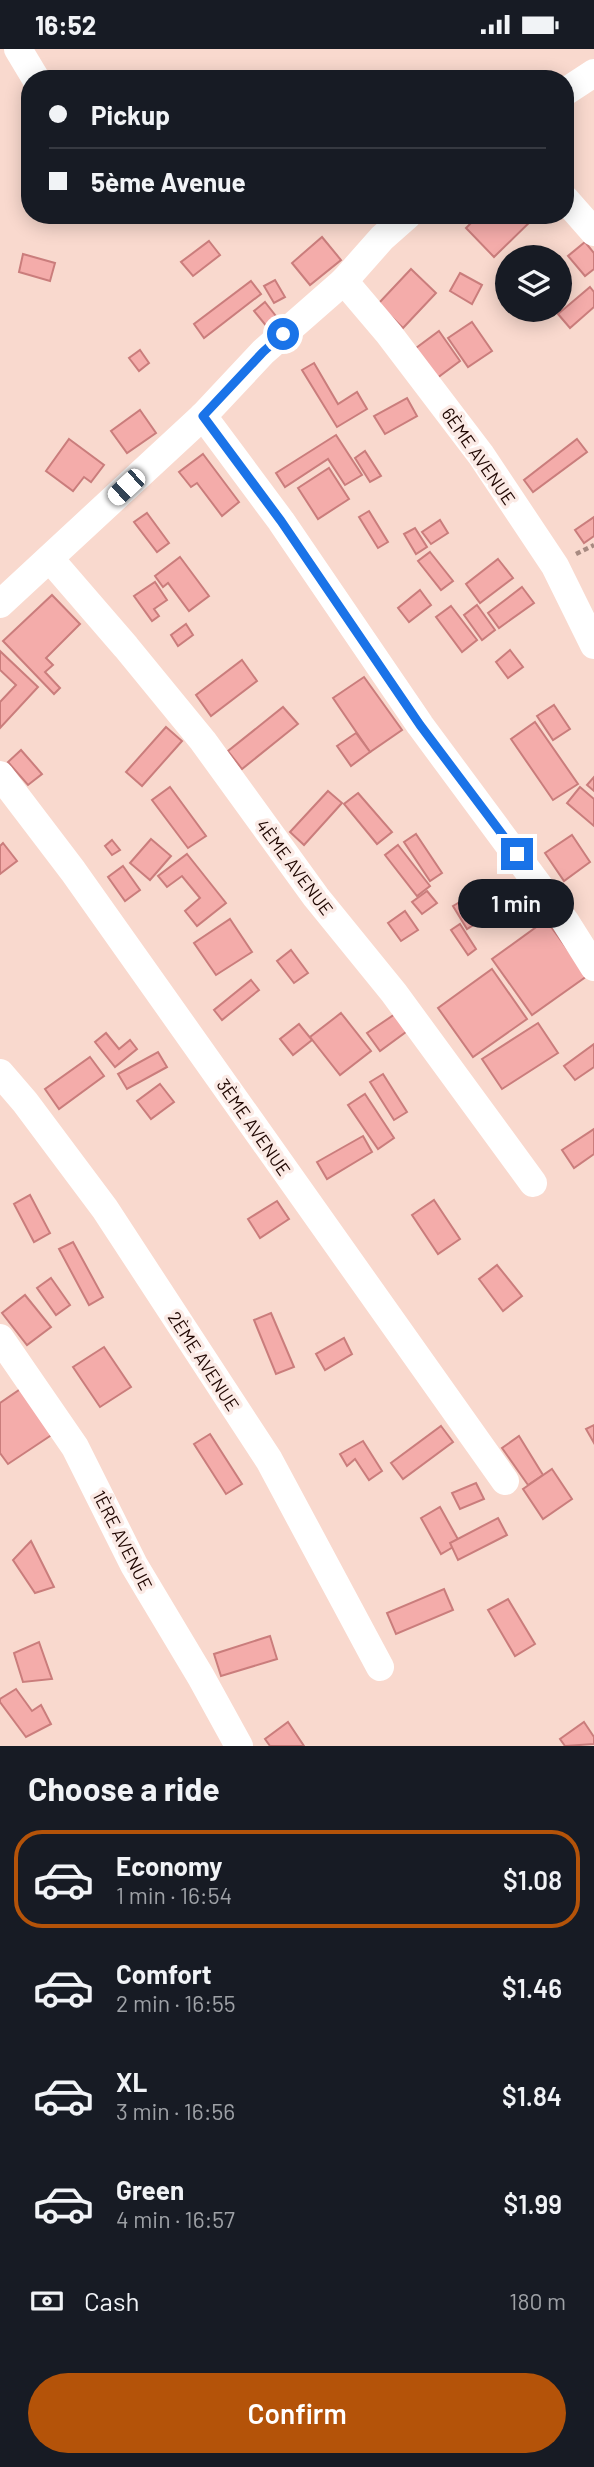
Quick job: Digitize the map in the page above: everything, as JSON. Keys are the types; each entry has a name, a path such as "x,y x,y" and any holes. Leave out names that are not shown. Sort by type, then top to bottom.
{"street":[{"path":"18,49 31,70"},
{"path":"574,86 594,73"},
{"path":"574,209 594,232"},
{"path":"0,604 203,416 263,352 344,281 398,224"},
{"name":"6ÈME AVENUE","path":"344,281 389,334 481,455 555,566 594,645"},
{"path":"203,416 281,521 420,725 565,921 594,967"},
{"name":"4ÈME AVENUE","path":"50,559 203,741 316,897 394,993 533,1183"},
{"name":"3ÈME AVENUE","path":"0,775 88,892 505,1481"},
{"name":"2ÈME AVENUE","path":"0,1073 105,1209 269,1460 380,1667"},
{"name":"1ÈRE AVENUE","path":"0,1338 75,1447 134,1565 239,1746"}],"building":[{"path":"470,224 528,224 506,245 495,245 494,257 466,228"},
{"path":"322,237 341,260 310,285 292,263"},
{"path":"209,241 220,255 193,276 181,262"},
{"path":"585,242 594,253 594,269 585,276 572,261 572,253"},
{"path":"23,254 55,263 50,281 19,272"},
{"path":"411,269 436,293 403,328 378,304"},
{"path":"460,273 482,285 472,304 450,291"},
{"path":"275,280 285,297 274,303 264,286"},
{"path":"251,281 261,294 204,338 194,324"},
{"path":"590,287 594,292 594,307 570,328 565,322 572,322 572,302"},
{"path":"265,302 282,324 272,333 254,311"},
{"path":"472,322 492,351 468,367 448,338"},
{"path":"439,331 460,361 433,381 412,351"},
{"path":"140,350 149,363 139,371 129,358"},
{"path":"314,363 338,404 357,392 367,409 337,427 302,370"},
{"path":"407,398 417,416 385,434 374,416"},
{"path":"140,410 156,433 127,453 111,431"},
{"path":"336,435 362,475 345,485 328,459 285,487 276,473"},
{"path":"69,439 104,465 91,482 84,477 73,491 46,471"},
{"path":"577,439 587,452 533,492 524,480"},
{"path":"365,451 381,476 370,482 355,458"},
{"path":"203,454 239,502 222,516 197,483 191,487 179,472"},
{"path":"329,468 349,499 318,519 298,488"},
{"path":"369,511 388,542 378,548 359,517"},
{"path":"147,513 169,543 157,552 134,522"},
{"path":"594,517 594,536 584,543 575,530"},
{"path":"440,520 448,533 431,544 422,532"},
{"path":"415,528 427,547 416,554 404,534"},
{"path":"430,552 453,581 441,590 418,561"},
{"path":"180,557 209,596 189,611 168,583 163,587 155,576"},
{"path":"498,559 513,578 480,603 466,584"},
{"path":"155,582 167,600 154,609 159,616 152,621 134,596"},
{"path":"522,587 534,603 499,628 488,613"},
{"path":"420,590 431,605 409,622 398,608"},
{"path":"52,595 80,624 46,658 53,665 45,672 60,688 54,694 3,641"},
{"path":"477,605 495,630 482,640 464,615"},
{"path":"451,606 477,640 462,652 436,617"},
{"path":"186,624 193,635 178,646 171,635"},
{"path":"510,650 523,667 508,678 496,662"},
{"path":"0,651 38,687 0,728 0,702 16,685 0,670"},
{"path":"242,660 257,681 211,716 196,695"},
{"path":"364,677 402,730 370,752 333,698"},
{"path":"554,705 570,729 553,740 537,716"},
{"path":"283,707 298,724 242,769 228,751"},
{"path":"535,722 578,784 553,800 511,739"},
{"path":"166,727 182,741 142,786 126,772"},
{"path":"356,733 370,752 351,766 337,746"},
{"path":"21,750 42,774 28,785 8,762"},
{"path":"594,777 594,791 587,785"},
{"path":"170,787 206,836 188,848 152,800"},
{"path":"580,787 594,799 594,826 567,803"},
{"path":"328,791 342,803 304,845 290,832"},
{"path":"358,793 392,832 377,844 344,804"},
{"path":"416,834 442,873 430,881 404,842"},
{"path":"572,835 590,862 564,881 545,853"},
{"path":"151,839 171,856 150,880 130,863"},
{"path":"112,840 120,850 112,855 105,846"},
{"path":"3,843 17,861 0,874 0,846"},
{"path":"398,845 430,886 417,896 385,855"},
{"path":"187,854 226,903 197,926 185,911 200,898 182,876 167,887 158,876"},
{"path":"123,866 140,890 125,901 108,877"},
{"path":"427,891 437,903 422,914 412,902"},
{"path":"475,893 489,915 467,929 453,906"},
{"path":"405,911 418,930 401,941 388,923"},
{"path":"230,919 252,952 216,975 194,943"},
{"path":"546,920 587,976 532,1015 492,959"},
{"path":"460,924 476,949 468,955 451,930"},
{"path":"291,950 308,973 294,983 277,961"},
{"path":"492,969 527,1019 473,1057 438,1008"},
{"path":"251,980 259,990 222,1020 214,1010"},
{"path":"398,1012 410,1029 380,1051 367,1033"},
{"path":"341,1013 371,1051 340,1075 310,1037"},
{"path":"538,1023 558,1053 502,1089 482,1059"},
{"path":"299,1024 312,1040 293,1055 280,1039"},
{"path":"106,1033 119,1049 130,1040 137,1049 115,1067 95,1042"},
{"path":"594,1044 594,1067 575,1080 564,1066"},
{"path":"158,1052 167,1067 127,1089 118,1074"},
{"path":"90,1057 104,1076 59,1109 45,1089"},
{"path":"383,1074 407,1112 394,1120 370,1082"},
{"path":"160,1084 174,1102 151,1119 137,1101"},
{"path":"365,1094 394,1138 378,1149 348,1105"},
{"path":"594,1129 594,1154 574,1168 562,1150"},
{"path":"363,1136 372,1152 327,1179 317,1162"},
{"path":"30,1195 50,1233 34,1242 14,1204"},
{"path":"434,1200 460,1239 438,1254 412,1215"},
{"path":"277,1201 289,1219 260,1238 248,1219"},
{"path":"73,1242 103,1297 89,1305 59,1249"},
{"path":"497,1265 522,1296 503,1311 479,1279"},
{"path":"51,1278 70,1305 56,1315 37,1288"},
{"path":"25,1295 51,1327 27,1345 2,1313"},
{"path":"271,1313 294,1367 276,1374 254,1320"},
{"path":"344,1338 352,1354 325,1370 316,1354"},
{"path":"104,1347 131,1387 100,1407 73,1367"},
{"path":"22,1388 53,1434 8,1464 0,1453 0,1403"},
{"path":"594,1425 594,1443 586,1429"},
{"path":"441,1426 453,1442 403,1479 391,1463"},
{"path":"210,1434 242,1484 226,1494 194,1444"},
{"path":"519,1436 543,1475 528,1485 502,1448"},
{"path":"363,1441 382,1471 369,1480 355,1459 347,1466 340,1454"},
{"path":"552,1469 572,1499 543,1519 523,1489"},
{"path":"476,1483 484,1499 460,1509 452,1493"},
{"path":"440,1507 460,1543 441,1554 421,1518"},
{"path":"498,1518 507,1535 458,1560 450,1543"},
{"path":"31,1541 54,1587 35,1593 13,1560"},
{"path":"444,1589 453,1610 396,1634 387,1613"},
{"path":"508,1599 535,1644 515,1656 488,1610"},
{"path":"270,1636 277,1659 221,1676 214,1654"},
{"path":"39,1642 52,1679 23,1682 14,1653"},
{"path":"16,1689 32,1711 41,1705 51,1724 26,1737 0,1702 0,1699"},
{"path":"288,1722 304,1746 270,1746 265,1739"},
{"path":"584,1722 594,1737 594,1744 565,1746 560,1739"}],"route":[{"path":"283,334 203,416 281,521 420,725 517,854"}]}
